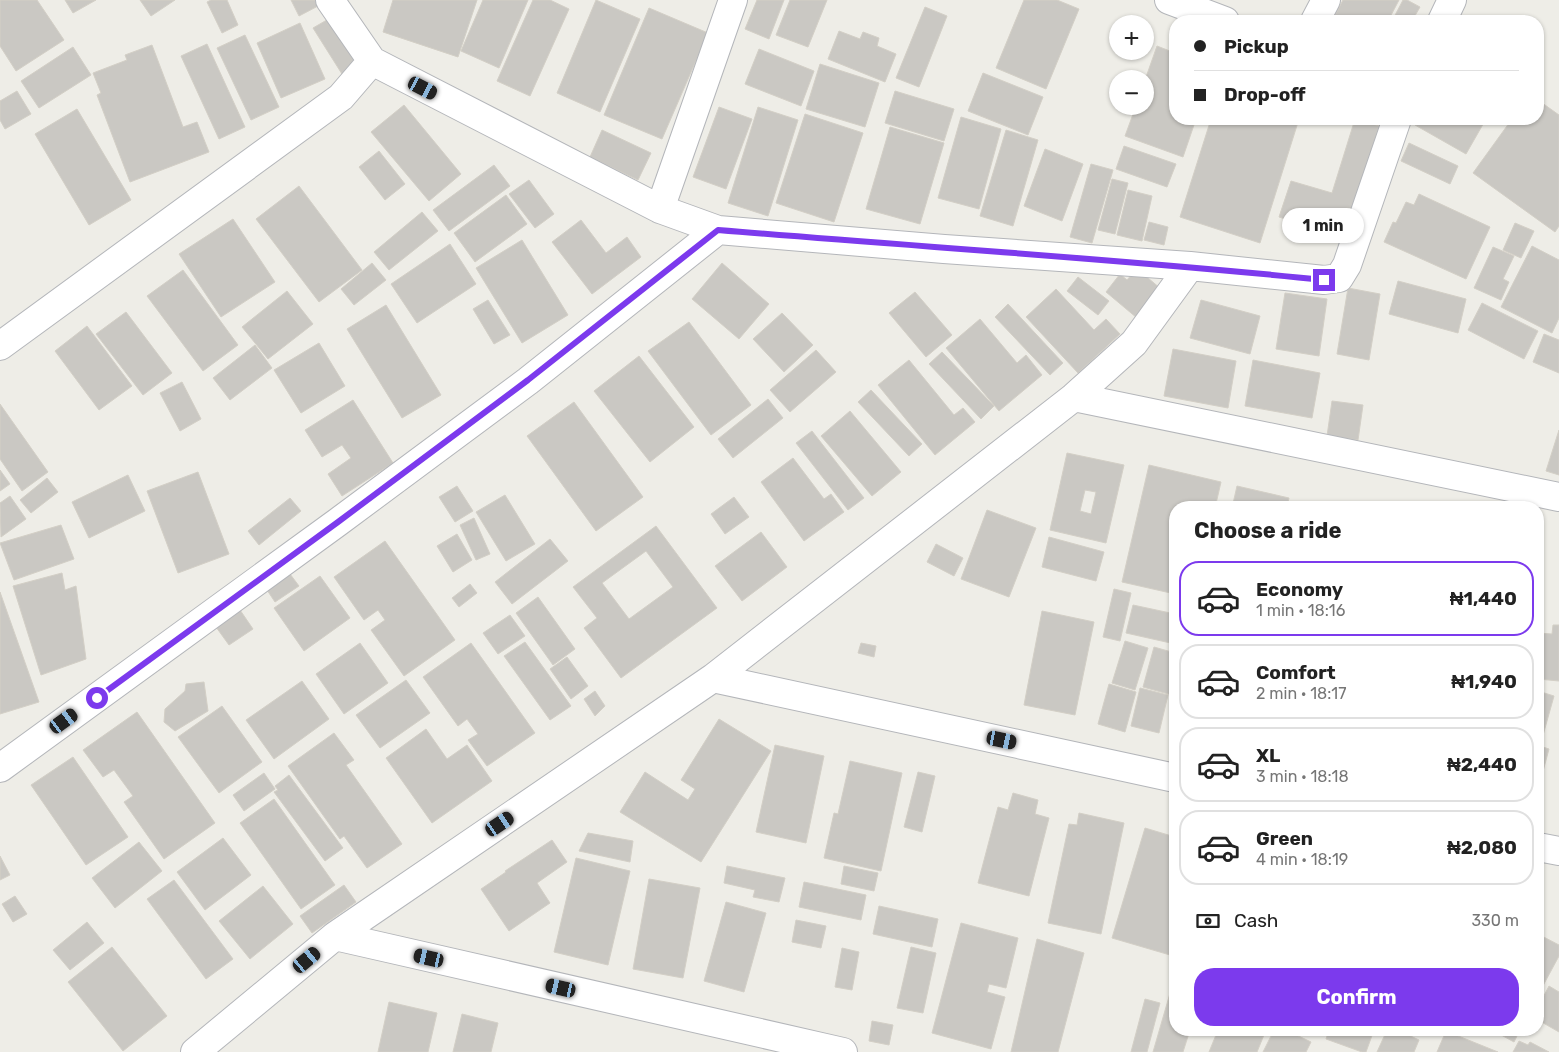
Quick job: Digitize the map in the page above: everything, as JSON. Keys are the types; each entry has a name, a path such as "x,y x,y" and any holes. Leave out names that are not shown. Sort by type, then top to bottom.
{"street":[{"path":"330,0 372,61 660,209 718,230 934,248 1190,266 1324,280 1339,278 1347,265 1396,125"},
{"path":"660,209 733,0"},
{"path":"1169,0 1209,15"},
{"path":"1318,15 1326,0"},
{"path":"1445,15 1452,0"},
{"path":"0,346 340,97 372,61"},
{"path":"0,768 338,522 520,386 718,230"},
{"path":"195,1052 335,936 713,678 1074,398 1134,343 1190,266"},
{"path":"1074,398 1559,498"},
{"path":"713,678 1169,777"},
{"path":"1544,848 1559,851"},
{"path":"335,936 843,1052"}],"building":[{"path":"0,0 37,0 64,40 16,71 0,46"},
{"path":"65,0 96,0 73,13"},
{"path":"140,0 175,0 151,16"},
{"path":"211,0 227,0 238,25 222,33 207,2"},
{"path":"291,0 315,0 318,6 299,16"},
{"path":"393,0 477,0 458,57 383,32"},
{"path":"483,0 528,0 499,68 461,51"},
{"path":"533,0 550,0 569,9 530,96 497,81"},
{"path":"596,0 640,19 600,112 557,93"},
{"path":"757,0 784,0 769,39 745,29"},
{"path":"790,0 827,0 808,47 776,35"},
{"path":"1024,0 1057,0 1079,9 1046,89 996,68"},
{"path":"1343,0 1399,0 1391,15 1335,15"},
{"path":"1403,0 1407,0 1420,7 1415,15 1395,15"},
{"path":"925,7 947,16 919,87 896,78"},
{"path":"649,8 708,33 662,139 604,115"},
{"path":"332,17 360,63 342,74 313,28"},
{"path":"300,23 325,79 281,98 257,43"},
{"path":"839,31 860,39 863,32 879,38 877,46 896,54 885,82 828,59"},
{"path":"245,35 279,107 251,120 217,48"},
{"path":"207,44 245,127 219,139 181,56"},
{"path":"152,45 183,127 197,122 209,152 130,182 97,95 101,93 93,73 127,60 125,55"},
{"path":"1157,46 1169,51 1169,125 1194,125 1183,157 1125,136 1133,115 1154,115 1154,70 1149,70 1152,60 1154,60"},
{"path":"73,47 91,75 39,108 21,81"},
{"path":"759,49 814,71 801,106 745,84"},
{"path":"820,64 879,83 865,127 806,109"},
{"path":"983,73 1043,97 1028,135 968,111"},
{"path":"17,91 31,114 5,129 0,120 0,101"},
{"path":"895,91 954,109 944,141 885,123"},
{"path":"1544,104 1559,115 1559,226 1555,232 1473,173 1508,125 1544,125"},
{"path":"404,105 461,174 429,201 371,132"},
{"path":"719,107 752,119 726,189 693,177"},
{"path":"758,107 798,120 768,216 728,203"},
{"path":"77,109 131,200 89,225 35,134"},
{"path":"805,114 863,133 834,222 776,203"},
{"path":"961,117 1001,129 979,209 938,198"},
{"path":"1209,125 1297,125 1260,243 1180,217"},
{"path":"1353,125 1379,126 1344,238 1279,217 1291,181 1332,193"},
{"path":"1415,125 1483,125 1466,154"},
{"path":"890,127 944,143 920,224 866,209"},
{"path":"602,130 651,153 638,180 590,157"},
{"path":"1006,130 1038,140 1013,226 980,216"},
{"path":"1409,143 1458,166 1450,184 1401,161"},
{"path":"1124,146 1176,164 1167,187 1116,169"},
{"path":"1045,149 1083,164 1062,221 1024,206"},
{"path":"379,151 405,184 385,200 359,167"},
{"path":"1091,164 1113,170 1092,243 1070,237"},
{"path":"494,165 510,186 449,231 433,210"},
{"path":"1112,179 1128,183 1115,234 1098,230"},
{"path":"529,180 554,214 535,228 509,194"},
{"path":"299,186 362,270 319,302 256,219"},
{"path":"1128,190 1152,196 1142,241 1117,235"},
{"path":"1419,194 1490,227 1466,279 1384,242 1393,222 1396,223 1406,202 1414,205"},
{"path":"506,195 527,224 475,262 454,233"},
{"path":"422,212 438,231 389,270 374,252"},
{"path":"233,219 275,282 221,317 179,254"},
{"path":"581,220 606,253 627,237 641,257 592,294 552,242"},
{"path":"1149,222 1168,227 1164,245 1144,240"},
{"path":"1515,223 1534,231 1521,258 1503,250"},
{"path":"522,240 568,315 522,343 476,268"},
{"path":"450,244 476,284 417,323 391,284"},
{"path":"1532,246 1559,260 1559,318 1552,333 1501,307"},
{"path":"1493,247 1514,256 1503,279 1509,282 1501,300 1474,288"},
{"path":"372,263 386,280 354,305 341,289"},
{"path":"722,263 769,304 739,339 692,299"},
{"path":"183,270 238,345 203,371 147,296"},
{"path":"1141,272 1161,289 1137,318 1106,292 1120,274 1127,280 1133,273 1137,277"},
{"path":"1078,277 1109,301 1098,315 1067,291"},
{"path":"1398,281 1466,299 1458,333 1389,314"},
{"path":"1348,288 1380,294 1369,360 1337,354"},
{"path":"1056,289 1094,330 1106,319 1120,334 1078,373 1026,317"},
{"path":"287,291 313,324 268,359 242,327"},
{"path":"915,292 952,335 926,357 889,313"},
{"path":"1285,293 1327,299 1319,356 1276,349"},
{"path":"488,300 510,335 494,344 473,309"},
{"path":"1201,300 1260,316 1250,354 1190,338"},
{"path":"1482,303 1538,331 1524,359 1468,330"},
{"path":"1008,304 1063,363 1050,375 995,317"},
{"path":"386,305 441,395 402,418 347,329"},
{"path":"126,312 172,373 143,395 96,334"},
{"path":"782,313 813,345 784,372 753,339"},
{"path":"980,319 1017,363 1026,355 1042,375 999,411 946,348"},
{"path":"689,322 751,405 711,435 648,351"},
{"path":"87,326 132,386 99,410 55,351"},
{"path":"1544,334 1559,340 1559,373 1533,362"},
{"path":"319,343 345,386 301,413 274,370"},
{"path":"255,345 272,368 230,400 213,378"},
{"path":"1173,349 1236,361 1228,408 1164,396"},
{"path":"816,350 836,372 790,412 770,390"},
{"path":"942,352 994,406 981,419 929,364"},
{"path":"639,356 694,427 650,462 594,391"},
{"path":"909,360 954,415 963,408 975,422 935,455 878,385"},
{"path":"1253,360 1320,373 1312,418 1245,406"},
{"path":"182,382 201,419 180,431 160,393"},
{"path":"871,390 922,444 909,456 858,402"},
{"path":"768,399 783,418 733,458 718,439"},
{"path":"353,400 393,463 342,496 328,474 351,458 342,445 322,457 305,430"},
{"path":"1332,401 1363,405 1358,440 1327,436"},
{"path":"574,402 643,497 596,531 527,436"},
{"path":"0,404 48,472 22,491 0,459"},
{"path":"850,411 901,472 872,496 821,436"},
{"path":"1559,430 1559,475 1546,471"},
{"path":"812,431 864,498 848,510 796,443"},
{"path":"1067,453 1124,465 1106,543 1050,530","holes":["1085,490 1096,492 1091,514 1080,511"]},
{"path":"793,458 824,499 831,494 844,512 804,541 761,482"},
{"path":"1149,465 1221,482 1217,501 1169,501 1169,593 1122,582"},
{"path":"0,470 10,484 0,491"},
{"path":"198,472 229,554 178,573 147,491"},
{"path":"128,475 145,511 89,538 72,502"},
{"path":"47,478 58,492 31,513 20,500"},
{"path":"457,486 473,511 455,522 439,497"},
{"path":"1237,486 1289,498 1288,501 1234,501"},
{"path":"505,495 535,544 506,561 476,512"},
{"path":"10,496 26,519 1,537 0,503"},
{"path":"734,497 749,517 725,534 711,514"},
{"path":"290,498 301,511 259,545 248,531"},
{"path":"987,510 1036,528 1009,597 961,579"},
{"path":"474,518 490,554 476,560 460,525"},
{"path":"61,525 74,559 14,580 0,543"},
{"path":"656,526 717,608 621,678 584,628 597,618 573,587","holes":["646,551 673,587 629,619 602,583"]},
{"path":"761,532 787,567 742,601 715,566"},
{"path":"457,534 472,560 453,572 437,546"},
{"path":"1049,537 1104,552 1096,581 1042,567"},
{"path":"550,539 568,561 512,604 495,582"},
{"path":"385,541 455,640 404,676 371,630 385,620 378,610 364,620 334,577"},
{"path":"936,544 963,558 954,576 927,562"},
{"path":"62,573 65,590 76,586 86,659 41,675 13,586"},
{"path":"290,574 299,586 275,602 267,590"},
{"path":"320,576 350,618 304,651 274,608"},
{"path":"470,584 477,593 459,607 452,598"},
{"path":"1114,589 1131,593 1120,641 1103,637"},
{"path":"0,592 39,702 0,714"},
{"path":"538,597 575,649 553,665 516,613"},
{"path":"1133,605 1169,613 1169,643 1126,633"},
{"path":"240,610 253,629 229,645 216,627"},
{"path":"1042,611 1094,622 1075,715 1024,705"},
{"path":"510,615 525,636 498,654 483,633"},
{"path":"1553,625 1559,625 1559,681 1544,680 1544,633 1552,634"},
{"path":"1125,641 1148,648 1135,690 1112,683"},
{"path":"525,642 571,706 550,720 504,656"},
{"path":"360,643 388,683 344,714 316,674"},
{"path":"471,643 535,733 487,766 468,740 478,734 467,719 458,726 423,677"},
{"path":"861,643 876,646 874,657 858,653"},
{"path":"1154,647 1169,651 1169,694 1143,687"},
{"path":"567,657 588,686 571,699 550,669"},
{"path":"406,680 430,713 380,748 356,715"},
{"path":"302,681 329,719 274,759 246,720"},
{"path":"204,682 208,711 175,731 164,722 165,709 185,691 186,684"},
{"path":"1109,684 1136,692 1125,732 1098,724"},
{"path":"1140,688 1168,695 1159,733 1131,726"},
{"path":"595,691 605,706 595,716 584,699"},
{"path":"1544,693 1554,696 1544,732"},
{"path":"222,706 262,762 219,793 178,737"},
{"path":"137,712 215,823 164,859 124,802 133,796 114,770 103,777 83,750"},
{"path":"719,719 771,751 701,862 620,812 645,772 688,800 695,789 681,780"},
{"path":"426,729 447,759 467,745 492,781 432,823 386,758"},
{"path":"334,733 354,760 346,765 402,844 367,868 344,836 340,839 288,766"},
{"path":"775,745 824,756 806,843 756,832"},
{"path":"1544,747 1549,749 1544,768"},
{"path":"73,757 128,837 86,865 31,785"},
{"path":"850,761 902,773 881,871 824,858 834,813 838,814"},
{"path":"918,772 935,776 922,832 904,827"},
{"path":"264,773 275,789 244,811 233,795"},
{"path":"289,775 343,848 325,861 274,792 278,790 275,786"},
{"path":"1013,793 1038,800 1035,814 1049,818 1029,896 978,883 998,807 1008,810"},
{"path":"274,799 335,885 301,909 240,823"},
{"path":"1079,813 1124,823 1101,934 1048,923 1069,824 1077,825"},
{"path":"1145,828 1169,835 1169,955 1112,938"},
{"path":"588,833 633,841 630,862 579,851"},
{"path":"223,838 251,875 205,910 177,872"},
{"path":"552,840 567,862 537,883 550,903 509,931 481,889"},
{"path":"139,842 162,871 115,908 92,878"},
{"path":"0,856 10,875 0,880"},
{"path":"576,858 630,871 608,965 554,952"},
{"path":"727,866 785,878 779,902 753,897 755,890 724,883"},
{"path":"844,866 878,873 874,891 841,884"},
{"path":"649,879 700,888 683,978 633,969"},
{"path":"174,880 233,959 206,979 147,899"},
{"path":"804,882 866,895 861,920 799,907"},
{"path":"344,885 356,902 312,933 300,916"},
{"path":"263,886 293,924 250,959 219,921"},
{"path":"15,896 27,914 13,922 2,904"},
{"path":"726,902 766,913 744,992 704,981"},
{"path":"879,906 938,919 932,947 873,934"},
{"path":"796,920 826,926 821,948 792,942"},
{"path":"87,922 104,943 70,970 53,950"},
{"path":"961,923 1018,938 1006,988 989,984 987,992 1005,997 991,1049 932,1033"},
{"path":"1544,937 1559,945 1559,956 1544,984"},
{"path":"1037,939 1084,953 1058,1052 1011,1052"},
{"path":"112,947 167,1016 123,1051 68,982"},
{"path":"911,947 936,953 923,1013 897,1008"},
{"path":"842,948 859,952 852,990 835,987"},
{"path":"1549,986 1559,992 1559,1032 1544,1023 1544,996"},
{"path":"1169,997 1169,1036 1188,1036 1183,1052 1153,1052"},
{"path":"1145,999 1160,1003 1147,1052 1131,1052"},
{"path":"389,1002 437,1013 428,1052 378,1052"},
{"path":"462,1014 498,1023 491,1052 453,1052"},
{"path":"872,1021 893,1025 889,1045 869,1041"},
{"path":"1216,1036 1264,1036 1257,1052 1209,1052"},
{"path":"1271,1036 1298,1036 1311,1042 1306,1052 1263,1052"},
{"path":"1327,1036 1372,1036 1366,1052 1326,1039"},
{"path":"1384,1036 1411,1036 1419,1040 1414,1052 1377,1052"},
{"path":"1444,1036 1458,1036 1498,1052 1437,1052"},
{"path":"1503,1036 1517,1036 1514,1042"},
{"path":"1519,1041 1528,1045 1530,1042 1549,1052 1513,1052"}],"route":[{"path":"97,698 528,380 718,230 944,249 1190,266 1324,280"}]}
